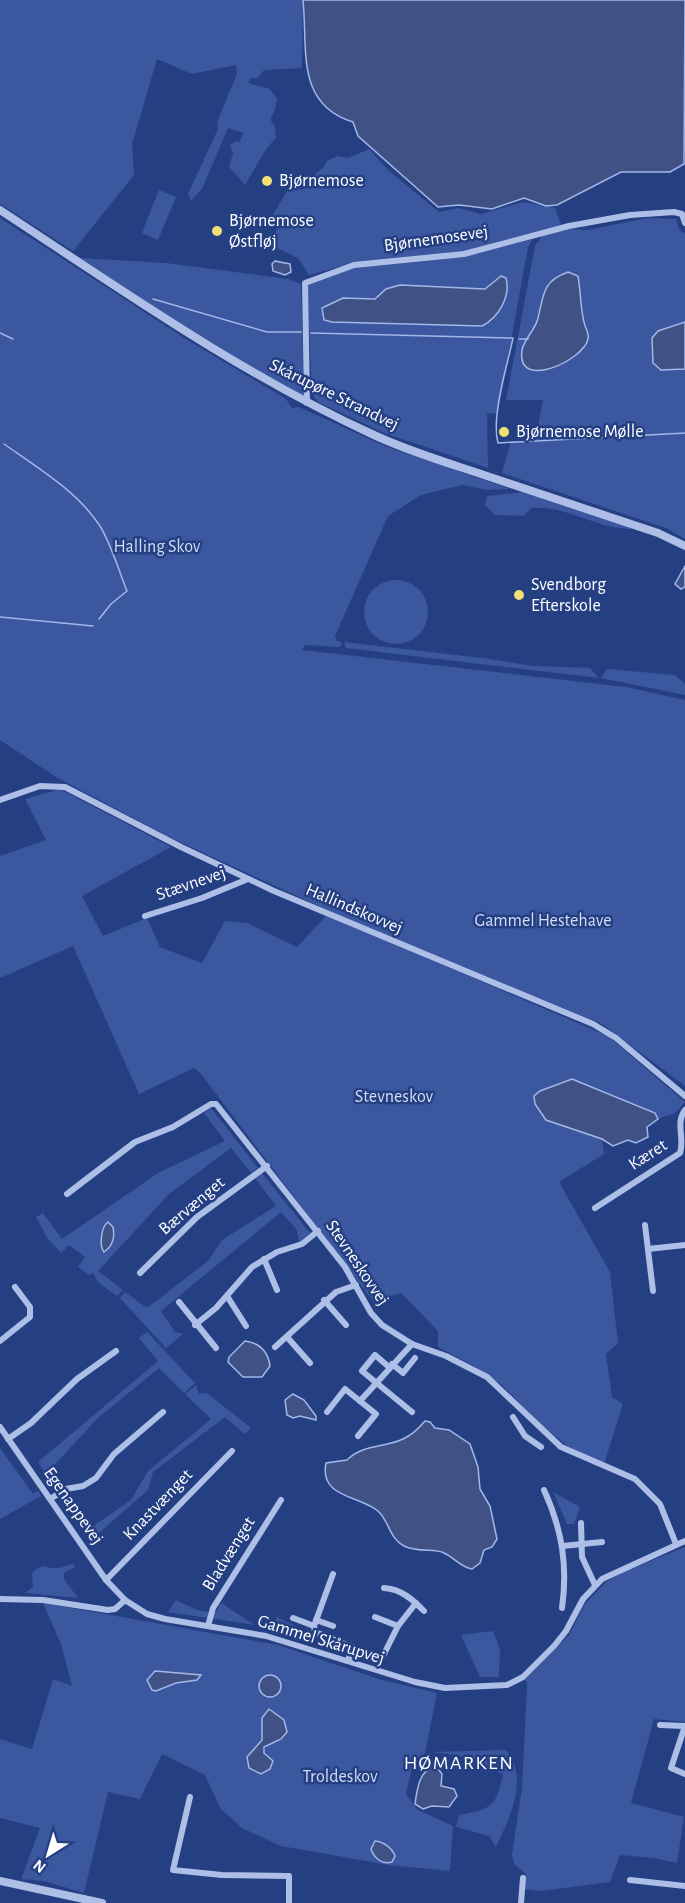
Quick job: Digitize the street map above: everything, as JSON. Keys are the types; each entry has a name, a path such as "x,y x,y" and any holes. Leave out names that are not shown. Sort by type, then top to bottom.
{"street":[{"name":"Skårupøre Strandvej","path":"0,210 196,338 307,403 377,436 428,456 658,533 685,546"},
{"name":"Bjørnemosevej","path":"307,403 305,283 354,265 464,254 568,226 630,215 674,212 682,214 685,223"},
{"name":"Hallindskovvej","path":"0,800 40,786 65,788 248,879 593,1024 616,1038 685,1096"},
{"name":"Stævnevej","path":"145,916 202,898 248,879"},
{"name":"Stevneskovvej","path":"67,1194 135,1142 173,1127 211,1104 222,1108 318,1231 356,1285 371,1313 382,1325 411,1344 446,1356 487,1377 509,1395 536,1425 561,1447 635,1479 660,1504 676,1544"},
{"name":"Kæret","path":"595,1208 680,1153 684,1146 681,1119 685,1110"},
{"name":"Bærvænget","path":"140,1273 197,1217 267,1167"},
{"path":"645,1225 653,1291"},
{"path":"195,1325 227,1296 239,1279 264,1259 302,1244 318,1231"},
{"path":"648,1249 685,1245"},
{"path":"264,1259 277,1290"},
{"path":"275,1347 324,1300 336,1292 356,1285"},
{"path":"0,1341 30,1317 30,1307 15,1287"},
{"path":"227,1296 246,1326"},
{"path":"324,1300 345,1325"},
{"path":"179,1302 195,1325 216,1348"},
{"path":"286,1337 310,1363"},
{"path":"360,1401 411,1344"},
{"path":"8,1439 31,1423 77,1379 117,1351"},
{"path":"412,1412 362,1371 375,1355 403,1373 415,1358"},
{"path":"327,1412 345,1389 376,1414 358,1436"},
{"path":"50,1499 66,1489 83,1486 96,1478 114,1454 163,1412"},
{"path":"513,1417 525,1436 541,1447"},
{"path":"525,1436 536,1425"},
{"name":"Egenappevej","path":"0,1427 106,1580 125,1600"},
{"name":"Knastvænget","path":"106,1580 232,1451"},
{"path":"544,1490 559,1527 563,1546 562,1608"},
{"name":"Bladvænget","path":"208,1626 213,1608 281,1500"},
{"path":"581,1523 582,1557 595,1585"},
{"name":"Gammel Skårupvej","path":"125,1600 147,1614 266,1636 381,1673 445,1688 507,1685 523,1677 554,1646 566,1631 582,1599 611,1572 685,1541"},
{"path":"563,1546 602,1542"},
{"path":"333,1574 315,1623 319,1635 379,1657 383,1656 398,1626 416,1603"},
{"path":"384,1588 394,1589 424,1611"},
{"path":"0,1599 43,1600 108,1611 115,1610 125,1600"},
{"path":"375,1617 398,1626"},
{"path":"293,1618 333,1626"},
{"path":"348,1661 352,1647"},
{"path":"660,1725 685,1726 671,1768 685,1774"},
{"path":"190,1797 173,1870 222,1875 289,1876 289,1903"},
{"path":"521,1903 523,1878"},
{"path":"630,1880 685,1886"},
{"path":"0,1881 102,1903"}],"green space":[{"path":"0,0 303,0 302,68 264,70 258,78 251,78 248,83 270,89 277,99 270,119 275,127 276,138 263,154 245,185 229,167 233,153 230,145 235,141 239,142 244,133 228,128 202,189 191,201 188,194 218,129 217,122 237,74 236,65 192,74 157,59 132,144 134,175 73,251 0,204"},
{"path":"369,149 389,171 439,212 459,208 481,214 524,202 555,208 561,225 464,251 354,263 309,275 298,258 268,244 278,227 270,220 290,186 302,190 313,184 315,174 323,168 327,161 337,156 348,158"},
{"path":"159,190 176,197 158,240 142,233"},
{"path":"0,218 189,341 286,399 292,408 299,407 385,446 510,489 487,490 462,485 421,495 388,516 335,636 337,641 342,642 340,647 305,645 302,650 626,687 685,700 685,1086 602,1024 329,911 167,836 56,777 0,740"},
{"path":"648,218 676,219 679,229 685,234 685,539 666,528 502,473 511,441 535,441 543,400 506,400 535,246 542,236 570,229 587,230"},
{"path":"533,239 528,247 498,413 487,414 488,468 384,433 318,402 312,394 307,284 354,267 464,256"},
{"path":"79,258 166,263 288,279 301,284 304,399 200,337"},
{"path":"523,492 634,529 608,526 544,508 531,508 524,516 495,515 485,505 487,496"},
{"path":"396,580 414,586 422,594 428,612 422,630 414,638 396,644 378,638 370,630 364,612 370,594 378,586"},
{"path":"344,642 534,666 590,668 599,678 346,648"},
{"path":"607,669 675,675 685,684 685,695 601,678"},
{"name":"Stevneskov","path":"60,789 171,847 82,896 103,936 147,918 160,947 202,963 225,921 247,923 297,947 327,915 608,1036 685,1102 675,1113 658,1119 651,1111 579,1081 554,1086 534,1101 546,1120 602,1139 604,1154 559,1182 610,1272 618,1343 606,1354 612,1397 623,1404 604,1464 570,1448 540,1424 502,1385 474,1366 438,1347 438,1331 401,1293 373,1301 201,1074 194,1068 139,1094 73,946 0,978 0,856 46,840 25,799"},
{"path":"211,1108 258,1168 251,1173 231,1148 169,1194 98,1271 123,1290 117,1296 98,1282 93,1273 89,1275 78,1267 85,1257 69,1245 61,1253 48,1239 36,1217 43,1213 62,1239 158,1173 225,1141 204,1113"},
{"path":"262,1173 310,1233 299,1242 297,1230 281,1212 161,1311 175,1332 183,1334 166,1348 120,1298 125,1292 147,1308 208,1261 222,1240 276,1206 255,1178"},
{"path":"147,1332 195,1383 184,1393 159,1368 97,1419 46,1474 38,1462 158,1361 139,1338"},
{"path":"196,1385 199,1394 207,1393 251,1428 245,1434 225,1417 153,1472 148,1490 91,1540 86,1531 131,1500 148,1471 211,1419 185,1394"},
{"path":"0,1448 33,1494 38,1491 41,1496 0,1519"},
{"path":"553,1492 580,1507 574,1524 567,1524"},
{"path":"685,1547 685,1722 654,1719 631,1803 684,1817 677,1863 620,1855 610,1882 540,1891 524,1889 526,1874 514,1864 512,1855 522,1788 527,1683 525,1680 569,1635 585,1604 606,1582 626,1571"},
{"path":"73,1564 75,1567 64,1573 64,1579 78,1598 25,1593 33,1587 32,1573 40,1567 59,1568"},
{"path":"176,1600 197,1610 215,1613 221,1603 255,1625 168,1612"},
{"name":"Troldeskov","path":"43,1603 278,1645 382,1680 437,1693 425,1753 412,1767 406,1794 418,1810 453,1826 450,1871 389,1865 281,1846 242,1828 220,1808 205,1775 162,1754 140,1799 108,1792 84,1893 44,1881 21,1879 40,1828 0,1818 0,1739 32,1749 53,1679 72,1686 61,1644","holes":["155,1671 196,1674 197,1680 176,1683 162,1689 148,1678","270,1709 284,1720 282,1739 267,1744 264,1753 267,1754 249,1754 262,1740 262,1718"]},
{"path":"277,1617 309,1633 312,1641 272,1630"},
{"path":"493,1631 500,1649 499,1677 480,1677 461,1635"},
{"path":"506,1750 513,1761 517,1786 511,1811 496,1847 489,1836 456,1827 459,1815 479,1811 491,1805 498,1793 503,1774 461,1756 433,1752"}],"shaded area":[{"path":"303,0 685,0 684,164 670,172 621,172 557,205 546,206 524,198 492,209 459,205 438,207 358,136 353,122 334,114 321,102 308,73"},
{"path":"275,261 290,264 291,272 285,275 273,271 272,264"},
{"path":"568,272 578,276 582,313 588,339 584,347 564,363 539,371 529,369 523,362 522,350 537,322 546,289 554,279"},
{"path":"501,276 506,278 505,299 493,318 482,326 324,320 322,308 343,298 375,299 386,289 400,285 485,289"},
{"path":"685,322 685,369 661,370 653,363 652,338 658,331"},
{"path":"685,566 685,587 681,589 675,584"},
{"path":"572,1079 655,1113 658,1119 647,1127 648,1137 636,1143 628,1140 613,1146 602,1139 546,1120 535,1104 534,1096 540,1091"},
{"path":"108,1222 113,1227 113,1238 104,1252 101,1237"},
{"path":"245,1341 259,1346 267,1356 270,1366 262,1377 243,1377 228,1362 229,1357"},
{"path":"293,1394 304,1400 316,1416 316,1420 300,1416 293,1418 287,1415 285,1400"},
{"path":"425,1421 430,1422 435,1428 449,1430 470,1444 478,1467 480,1489 490,1506 497,1539 492,1547 484,1550 480,1563 472,1569 440,1552 415,1549 399,1543 379,1512 335,1490 326,1475 326,1463 347,1460 360,1451 396,1442 415,1431"},
{"path":"155,1671 201,1675 197,1680 176,1683 156,1691 152,1690 147,1680"},
{"path":"270,1675 280,1682 281,1686 274,1696 270,1697 260,1690 259,1686 266,1676"},
{"path":"269,1709 284,1720 287,1732 281,1739 264,1747 264,1753 273,1761 270,1769 261,1774 249,1768 247,1757 262,1740 262,1718"},
{"path":"436,1766 442,1774 441,1786 454,1789 457,1796 449,1807 432,1806 423,1809 415,1804 418,1787 426,1771"},
{"path":"375,1841 392,1850 395,1856 392,1862 382,1862 374,1855 371,1849"}],"waterway":[{"path":"153,299 267,332 301,332"},
{"path":"0,333 13,339"},
{"path":"311,333 513,338 498,406 496,432 498,443 685,433"},
{"path":"519,339 528,339"},
{"path":"4,444 69,491 100,526 127,591 111,604 99,619"},
{"path":"0,617 93,626"}],"place":[{"name":"Bjørnemose","path":"267,181"},
{"name":"Bjørnemose Østfløj","path":"217,231"},
{"name":"Bjørnemose Mølle","path":"504,432"},
{"name":"Svendborg Efterskole","path":"519,595"}],"district":[{"name":"HØMARKEN","path":"459,1763"}],"park label":[{"name":"Halling Skov","path":"157,547"},
{"name":"Gammel Hestehave","path":"543,921"}]}
